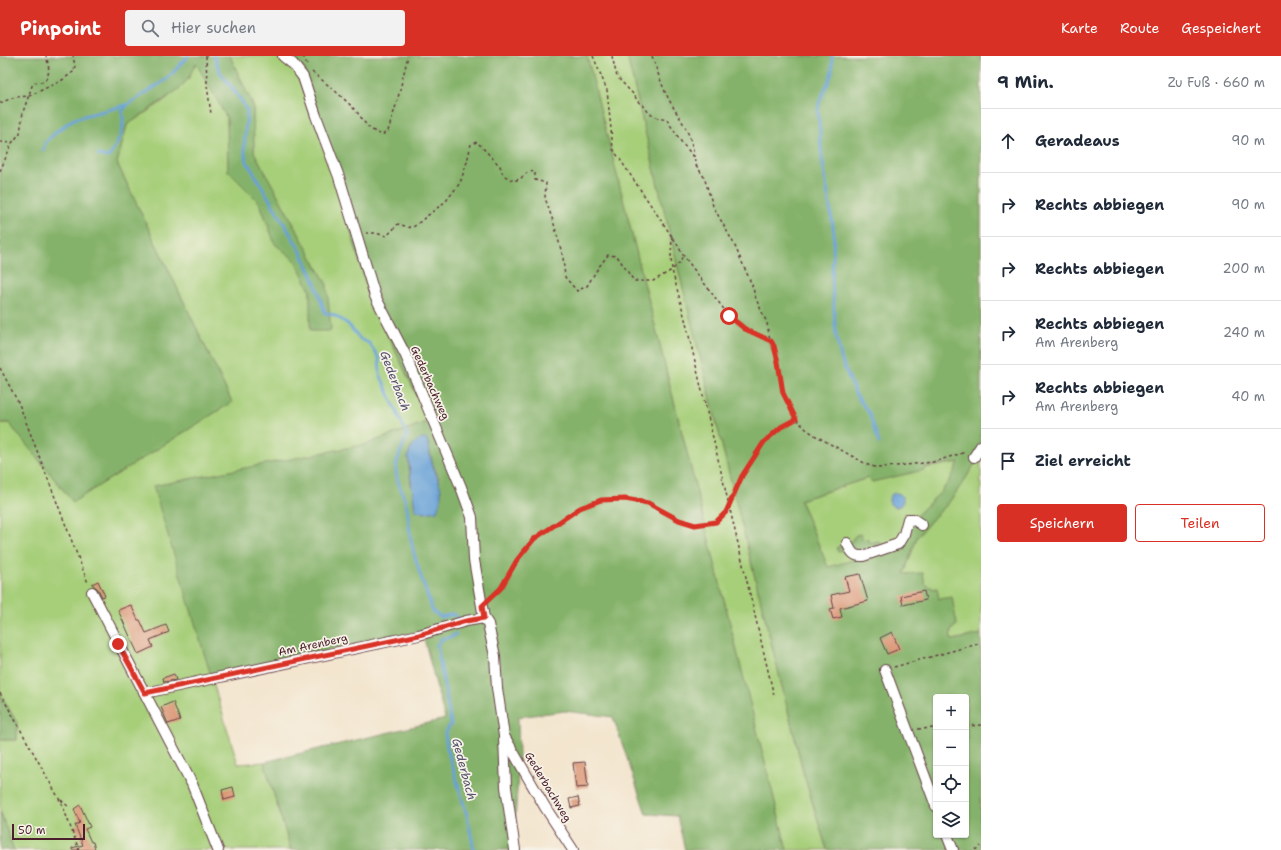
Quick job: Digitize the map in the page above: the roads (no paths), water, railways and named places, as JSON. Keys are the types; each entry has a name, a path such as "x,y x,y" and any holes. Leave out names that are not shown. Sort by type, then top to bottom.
{"street":[{"name":"Gederbachweg","path":"283,56 293,64 303,77 339,177 375,296 406,356 461,487 472,517 474,560 484,618 488,624 495,656 497,688 504,736 506,787 514,850"},
{"path":"847,544 854,554 863,556 898,544 904,534 908,519 913,519 922,525"},
{"path":"92,592 192,784 218,850"},
{"name":"Am Arenberg","path":"145,693 419,635 466,621 484,618"},
{"path":"885,670 934,802"},
{"name":"Gederbachweg","path":"504,736 545,807 573,850"},
{"path":"948,838 953,850"}],"water":[{"path":"421,439 427,439 431,460 441,488 441,499 437,511 425,513 415,510 408,456 413,444"},
{"path":"896,493 901,495 903,500 901,505 896,507 891,505 889,500 891,495"}],"waterway":[{"path":"43,150 45,143 56,132 72,120 127,105 167,79 188,56"},
{"name":"Gederbach","path":"214,56 220,72 241,100 247,111 244,147 246,160 301,252 314,280 325,313 334,315 348,324 360,339 369,343 379,358 380,374 407,435 398,457 396,475 406,503 411,540 416,562 433,612 441,617 454,614 456,618"},
{"path":"832,56 832,72 819,103 818,111 822,158 834,233 832,280 836,336 842,361 856,395 869,413 879,443"},
{"path":"98,155 109,157 122,131 122,112 127,105"},
{"name":"Gederbach","path":"456,634 451,637 441,639 437,645 451,724 445,733 447,748 467,815 474,850"}]}
